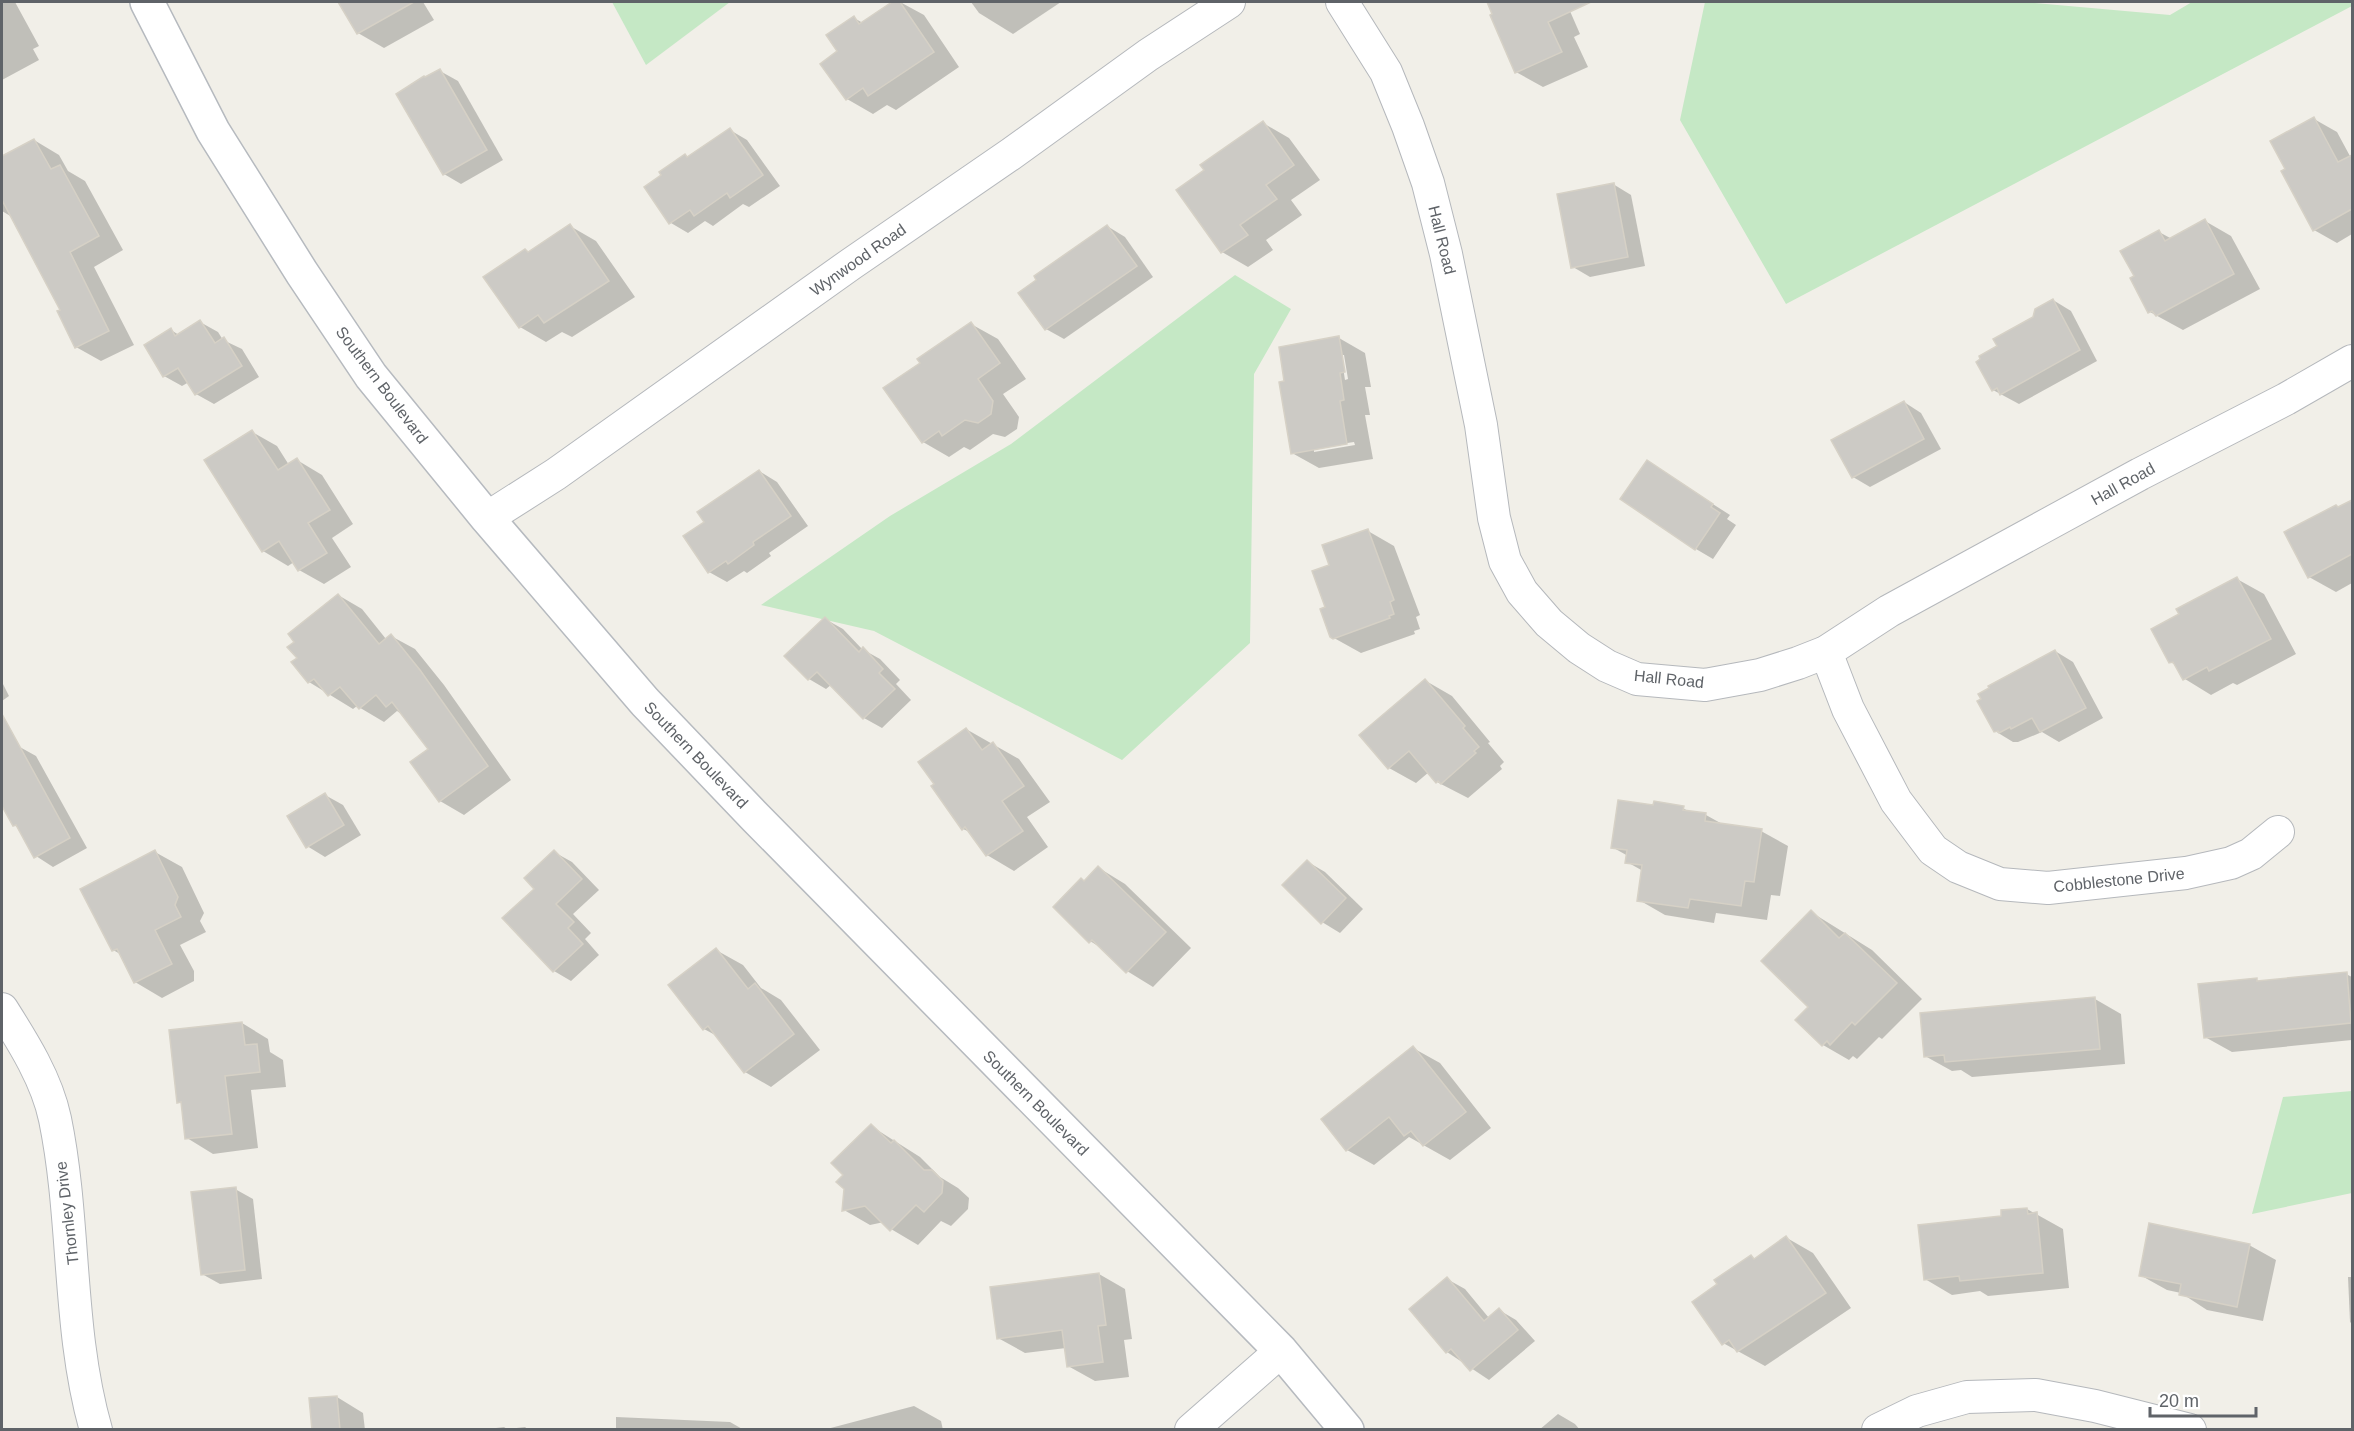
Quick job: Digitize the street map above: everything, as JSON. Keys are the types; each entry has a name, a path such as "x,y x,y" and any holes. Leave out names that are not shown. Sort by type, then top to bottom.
{"main road":[{"name":"Southern Boulevard","path":"147,2 213,131 302,273 371,376 487,518 645,702 756,818 1281,1351 1347,1430"}],"street":[{"name":"Wynwood Road","path":"487,518 556,474 1148,55 1229,2"},
{"name":"Hall Road","path":"1342,2 1386,72 1428,183 1446,254 1481,425 1494,518 1505,561 1522,592 1549,623 1579,648 1607,666 1637,679 1705,685 1760,675 1826,652 1889,611 2140,474 2286,399 2352,361"},
{"name":"Cobblestone Drive","path":"1826,652 1848,709 1896,801 1933,850 1959,867 2000,884 2048,888 2186,873 2231,863 2251,854 2278,832"},
{"name":"Thornley Drive","path":"2,1008 26,1049 55,1117 70,1235 80,1346 89,1406 96,1430"},
{"path":"1191,1430 1281,1351"},
{"path":"1878,1430 1917,1411 1966,1397 2036,1395 2096,1406 2190,1430"}],"green space":[{"path":"612,2 730,2 646,65"},
{"path":"1705,2 2023,2 2170,15 2192,2 2352,2 2352,6 1786,304 1680,120"},
{"path":"1235,275 1291,309 1254,374 1250,643 1122,760 874,631 761,605 890,516 1011,444"},
{"path":"2352,1091 2352,1193 2252,1214 2283,1097"}],"building":[{"path":"338,2 414,2 357,34"},
{"path":"892,2 900,2 934,52 868,96 863,88 846,100 820,64 837,51 826,35 854,16 859,24"},
{"path":"1487,2 1591,2 1548,22 1562,52 1515,73 1490,15 1492,14"},
{"path":"440,69 487,150 443,175 396,94 424,76"},
{"path":"2314,117 2338,162 2352,155 2352,209 2313,231 2281,171 2285,169 2270,141"},
{"path":"1263,121 1294,165 1266,185 1277,199 1240,225 1248,235 1221,253 1176,190 1204,170 1200,165"},
{"path":"730,128 763,175 730,198 727,193 694,216 690,210 669,224 644,187 661,175 659,172 685,154 687,157"},
{"path":"34,139 51,169 60,165 99,236 70,252 109,331 75,348 57,311 60,310 2,200 2,156"},
{"path":"1614,183 1628,257 1571,268 1557,194"},
{"path":"2205,219 2234,274 2156,316 2152,311 2148,313 2130,278 2134,276 2120,251 2159,230 2165,241"},
{"path":"570,224 609,281 544,323 538,315 519,328 483,277 525,249 528,252"},
{"path":"1107,225 1137,266 1045,330 1018,293 1036,280 1034,276"},
{"path":"2053,299 2080,350 2000,395 1997,388 1992,391 1976,362 1980,359 1979,356 1997,346 1993,339 2033,317 2035,309"},
{"path":"200,320 215,343 224,337 242,366 195,395 178,368 163,377 144,345 171,328 175,336"},
{"path":"971,322 1000,363 978,379 993,401 991,414 978,423 965,420 942,436 939,431 922,443 883,388 920,363 917,359"},
{"path":"1339,336 1345,372 1340,373 1344,400 1340,401 1347,444 1291,454 1279,382 1284,381 1279,347"},
{"path":"1904,401 1924,439 1852,478 1831,440"},
{"path":"252,430 278,470 297,458 330,510 308,523 327,553 298,571 279,541 262,552 204,460"},
{"path":"1647,460 1713,504 1711,507 1720,513 1695,550 1620,499"},
{"path":"759,470 791,516 753,542 754,545 728,564 726,561 708,573 683,536 704,522 697,512"},
{"path":"2352,500 2352,554 2308,578 2284,532 2336,505 2338,507"},
{"path":"1368,529 1394,600 1390,602 1394,614 1389,616 1390,618 1333,639 1330,637 1320,609 1325,607 1312,571 1329,565 1322,545"},
{"path":"2237,577 2271,639 2209,671 2207,667 2183,680 2173,662 2169,663 2151,629 2179,614 2176,609"},
{"path":"338,594 379,644 391,634 420,670 488,766 439,802 410,762 428,749 392,702 386,707 376,695 359,709 340,687 328,696 314,679 308,683 291,662 297,658 287,647 294,642 288,634"},
{"path":"825,617 859,652 863,647 883,669 879,673 895,689 863,719 817,672 808,680 784,656"},
{"path":"2055,650 2086,708 2040,732 2032,718 2011,729 2010,727 1999,733 1994,732 1977,701 1981,699 1978,694 1989,688 1988,686"},
{"path":"1425,679 1465,726 1463,728 1479,747 1474,751 1476,753 1441,784 1438,781 1436,783 1409,751 1388,769 1359,735"},
{"path":"2,714 70,838 34,858 16,825 13,826 2,806"},
{"path":"966,728 982,750 993,742 1024,786 1002,801 1023,831 986,856 965,827 962,830 931,786 934,784 918,762"},
{"path":"325,793 344,825 306,848 287,816"},
{"path":"1618,800 1653,805 1654,801 1684,806 1683,810 1706,813 1705,821 1762,829 1754,882 1745,881 1741,906 1690,899 1688,908 1637,901 1642,865 1625,863 1627,850 1611,848"},
{"path":"155,850 178,897 175,905 181,917 155,930 172,964 134,983 117,949 112,951 80,889"},
{"path":"554,850 582,879 556,904 574,922 568,928 583,944 553,972 502,918 534,889 524,878"},
{"path":"1307,860 1346,898 1321,924 1282,885"},
{"path":"1098,866 1166,932 1126,973 1092,940 1089,943 1053,907 1081,878 1084,881"},
{"path":"1811,910 1839,938 1845,933 1897,983 1855,1025 1852,1022 1830,1045 1827,1041 1822,1046 1795,1020 1808,1007 1761,961"},
{"path":"716,948 748,989 755,983 794,1034 744,1073 708,1026 703,1030 668,985"},
{"path":"2347,972 2351,1023 2204,1038 2198,984"},
{"path":"2095,997 2100,1049 1945,1062 1944,1055 1924,1057 1920,1013"},
{"path":"242,1022 245,1045 257,1044 260,1072 225,1076 232,1134 185,1139 181,1102 177,1103 169,1030"},
{"path":"1413,1046 1466,1112 1423,1146 1411,1131 1404,1136 1389,1117 1346,1151 1321,1119"},
{"path":"871,1124 891,1143 894,1140 924,1170 932,1170 943,1181 942,1193 924,1212 916,1205 890,1231 865,1206 842,1211 844,1189 836,1182 843,1175 831,1163"},
{"path":"236,1187 245,1270 201,1275 191,1192"},
{"path":"2027,1208 2028,1214 2037,1212 2043,1273 1960,1281 1959,1276 1924,1280 1918,1225 2001,1216 2001,1210"},
{"path":"2149,1223 2250,1244 2237,1307 2179,1295 2181,1284 2139,1276"},
{"path":"1786,1236 1826,1293 1737,1352 1729,1340 1722,1345 1692,1302 1717,1284 1714,1280 1751,1255 1754,1259"},
{"path":"1099,1273 1106,1325 1098,1326 1103,1362 1067,1367 1062,1330 997,1339 990,1287"},
{"path":"1447,1277 1484,1321 1499,1308 1518,1330 1470,1371 1451,1349 1446,1353 1409,1309"},
{"path":"337,1396 340,1430 312,1430 309,1398"}]}
